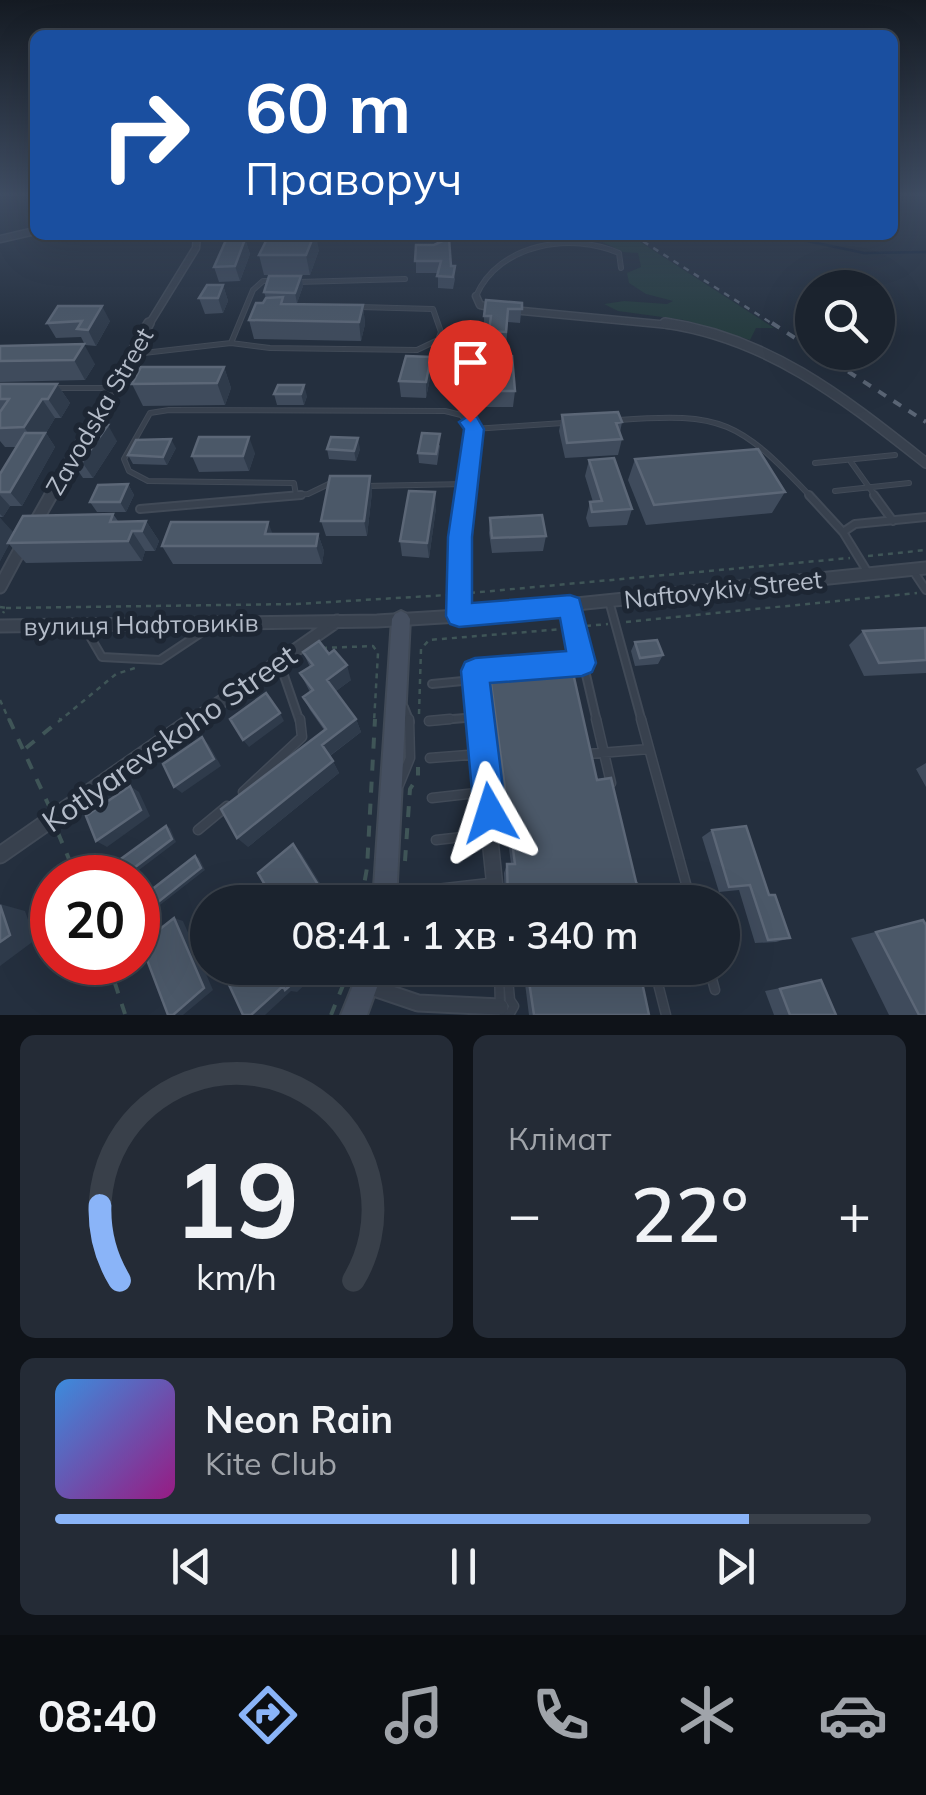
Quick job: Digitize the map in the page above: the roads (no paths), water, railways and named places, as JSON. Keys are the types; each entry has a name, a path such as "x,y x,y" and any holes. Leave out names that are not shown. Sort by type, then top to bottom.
{"main road":[{"path":"385,885 401,619"},
{"path":"354,1015 361,985"}],"street":[{"name":"Zavodska Street","path":"0,587 108,388 197,241"},
{"path":"476,296 480,306 638,318 728,337 802,372 926,463"},
{"path":"459,616 460,537 474,429"},
{"name":"Naftovykiv Street","path":"401,619 570,606 926,568"},
{"name":"вулиця Нафтовиків","path":"0,622 84,626 401,619"},
{"name":"Kotlyarevskoho Street","path":"0,855 338,621"},
{"path":"383,985 418,1004 506,1007"}],"lane":[{"path":"476,296 491,274 528,248 586,241"},
{"path":"593,241 619,253 621,268"},
{"path":"230,343 253,290 264,281 405,279"},
{"path":"128,355 230,343 270,348 404,351 427,348 438,340 441,332 438,316 430,308 344,308"},
{"path":"54,388 108,388"},
{"path":"296,495 294,484 148,481 124,467 124,459 150,413 169,410 444,411 461,415 474,429 570,423"},
{"path":"609,420 710,418 744,435 783,468 843,532 869,574"},
{"path":"815,463 895,455"},
{"path":"850,462 893,521"},
{"path":"140,509 308,494 340,480"},
{"path":"353,483 467,484"},
{"path":"836,491 909,484"},
{"path":"843,532 855,524 926,517"},
{"path":"912,569 926,590"},
{"path":"610,602 686,885"},
{"path":"570,606 612,790"},
{"path":"84,626 102,657 160,660 216,622"},
{"path":"564,662 582,660"},
{"path":"198,830 301,741 302,726 279,662"},
{"path":"432,684 493,668"},
{"path":"474,675 494,885"},
{"path":"429,721 477,717"},
{"path":"588,754 650,749"},
{"path":"430,758 481,754"},
{"path":"432,798 485,792"},
{"path":"436,840 489,834"},
{"path":"465,885 494,882"},
{"path":"658,985 666,1015"},
{"path":"714,985 715,990"}],"waterway":[{"path":"809,241 864,253 926,252"}],"railway":[{"path":"643,241 776,326"},
{"path":"772,323 795,338"},
{"path":"846,370 926,422"}]}
